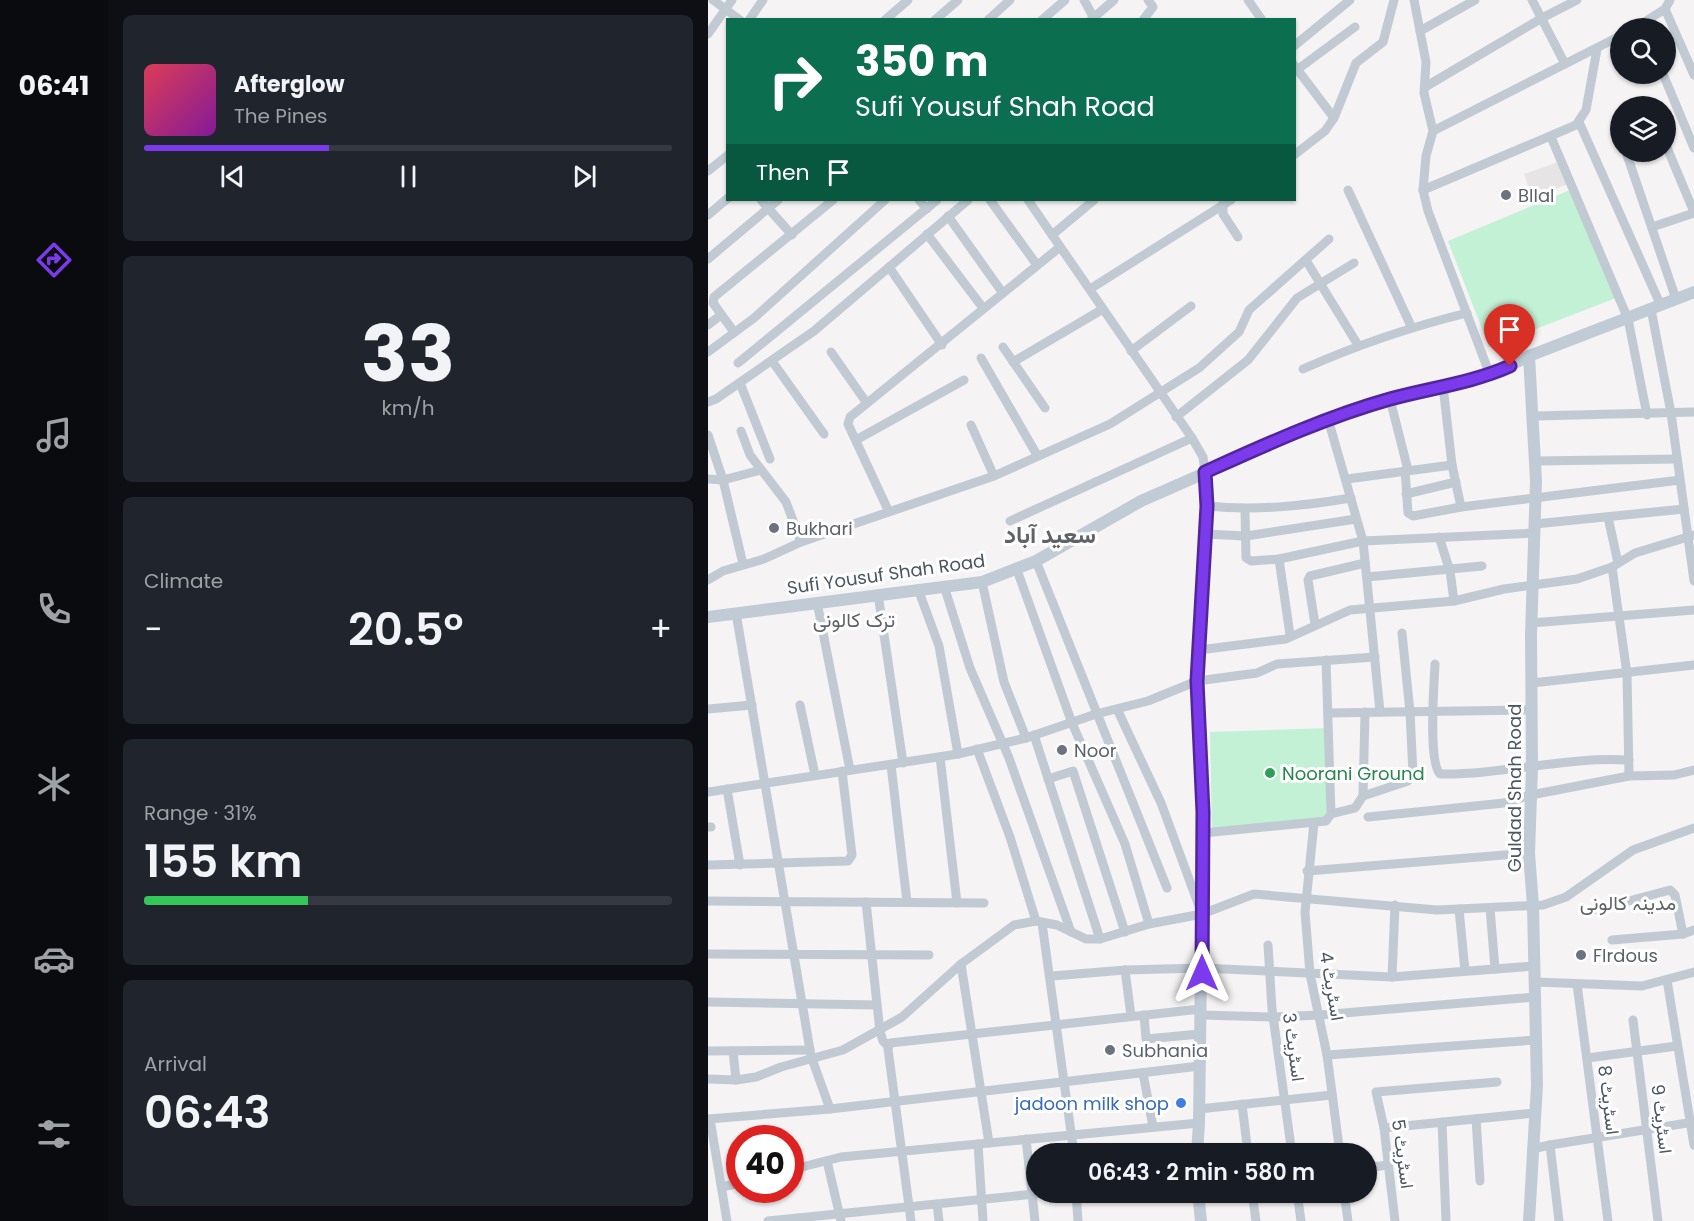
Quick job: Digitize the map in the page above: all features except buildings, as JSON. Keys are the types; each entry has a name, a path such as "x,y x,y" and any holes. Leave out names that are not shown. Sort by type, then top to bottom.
{"street":[{"path":"712,0 737,18"},
{"path":"708,34 732,0"},
{"path":"750,18 762,0"},
{"path":"887,18 908,0"},
{"path":"937,18 957,0"},
{"path":"990,18 1010,0"},
{"path":"1044,18 1065,0"},
{"path":"1084,0 1093,18"},
{"path":"1094,18 1114,0"},
{"path":"1145,18 1153,7 1148,0"},
{"path":"1248,0 1261,18"},
{"path":"1296,44 1350,0"},
{"path":"1296,153 1325,131 1334,118 1356,63 1383,42 1394,0"},
{"path":"1414,0 1426,62 1424,93 1433,131 1426,156 1423,190 1428,211 1490,375"},
{"path":"1420,31 1475,0"},
{"path":"1532,0 1565,64"},
{"path":"1425,87 1577,0"},
{"path":"1652,18 1668,5 1694,75"},
{"path":"1334,118 1296,69 1355,27"},
{"path":"1433,131 1610,42"},
{"path":"1423,190 1551,137 1579,122 1586,110 1597,49"},
{"path":"1667,84 1694,148"},
{"path":"1579,122 1656,308 1684,508 1691,537 1694,581"},
{"path":"1551,137 1628,319 1647,415"},
{"path":"708,171 726,158"},
{"path":"1629,162 1676,299"},
{"path":"1652,227 1694,213 1673,162"},
{"path":"1348,190 1411,326"},
{"path":"708,215 726,200"},
{"path":"761,201 792,235"},
{"path":"708,259 777,201"},
{"path":"734,332 713,303 714,297 832,201"},
{"path":"708,352 884,201"},
{"path":"920,201 927,209"},
{"path":"738,363 936,201"},
{"path":"708,402 740,383 814,331 967,201"},
{"path":"991,201 1037,265"},
{"path":"1029,201 1203,457 1207,506 1197,681 1203,833 1198,1143"},
{"path":"1052,235 1093,201"},
{"path":"1225,201 1223,214 1238,237"},
{"path":"1090,290 1225,201"},
{"path":"948,216 1002,292"},
{"path":"927,234 982,308"},
{"path":"708,580 723,571 994,476 1110,424 1160,394 1222,349 1239,332 1249,310 1307,261 1329,239"},
{"path":"889,512 848,421 866,402 942,345 982,308 1060,247"},
{"path":"1307,261 1358,345"},
{"path":"1176,417 1248,360 1297,298 1354,263"},
{"path":"889,267 942,345"},
{"name":"Sufi Yousuf Shah Road","path":"708,616 982,582 1036,561 1141,501 1328,419 1390,399 1490,375 1529,356 1694,292"},
{"path":"1131,351 1191,306"},
{"path":"1013,362 1103,309"},
{"path":"1304,369 1358,345 1411,326 1467,312"},
{"path":"708,325 721,315"},
{"path":"1003,347 1045,408"},
{"path":"831,352 866,402"},
{"name":"Guldad Shah Road","path":"1529,356 1535,416 1536,461 1534,585 1531,623 1532,768 1529,852 1533,906 1536,1040 1535,1113 1529,1221"},
{"path":"981,358 1037,455"},
{"path":"772,361 824,434"},
{"path":"856,440 964,380"},
{"path":"740,383 770,459"},
{"path":"1443,386 1452,465 1461,507"},
{"path":"1390,399 1406,470 1406,494 1410,515 1680,480"},
{"path":"1535,416 1647,415 1694,412"},
{"path":"1328,419 1363,541 1380,712"},
{"path":"971,425 994,476"},
{"path":"741,431 750,454 786,502 801,543"},
{"path":"708,435 723,480 743,564"},
{"path":"1010,521 1192,438"},
{"path":"1536,461 1677,459"},
{"path":"1347,479 1452,465"},
{"path":"708,479 723,480 761,471"},
{"path":"1406,494 1456,482"},
{"path":"1207,506 1245,510 1283,509 1351,498"},
{"path":"1245,510 1248,560 1279,559 1363,541 1535,529 1684,508"},
{"path":"1608,517 1627,674 1629,776"},
{"path":"1205,534 1246,536 1356,519"},
{"path":"1439,537 1450,571 1454,601"},
{"path":"1199,650 1286,639 1290,635 1350,610 1454,601 1577,579 1615,565 1635,553 1691,537"},
{"path":"1279,559 1290,635"},
{"path":"1036,561 1167,888"},
{"path":"1316,624 1308,580 1310,576 1365,563"},
{"path":"1366,576 1450,571 1482,566"},
{"path":"1017,570 1072,723 1125,844 1149,924"},
{"path":"982,582 1004,682 1048,779 1100,939"},
{"path":"944,586 970,668 1039,836 1071,932"},
{"path":"918,589 939,646 958,754"},
{"path":"878,594 903,763"},
{"path":"708,865 850,859 846,771 817,602"},
{"path":"1531,623 1694,610"},
{"path":"735,613 801,1004 810,1050 830,1109"},
{"path":"1363,796 1412,778 1410,712 1402,633"},
{"path":"708,789 728,789 940,758 1030,736 1096,714 1148,701 1197,681 1257,673 1276,664 1375,657"},
{"path":"1203,833 1314,823 1326,821 1331,814 1326,660"},
{"path":"1435,664 1432,734 1440,774 1532,768 1602,758 1629,760"},
{"path":"1532,682 1627,674 1694,665"},
{"path":"708,709 752,705"},
{"path":"800,705 815,775"},
{"path":"1117,709 1161,802 1202,914"},
{"path":"1328,713 1532,710"},
{"path":"1331,814 1355,808 1363,796 1365,712"},
{"path":"977,749 1039,922 1052,976 1073,1143"},
{"path":"940,758 957,903"},
{"path":"891,765 906,902"},
{"path":"1368,817 1504,803 1531,795 1629,776 1674,775 1694,770"},
{"path":"1048,779 1073,771 1125,932"},
{"path":"728,789 740,865"},
{"name":"اسٹریٹ 4","path":"1314,823 1305,898 1310,974 1327,1055 1339,1143"},
{"path":"708,1079 736,1080 813,1060 843,1050 880,1032 902,1017 961,964 1014,925 1039,922 1057,926 1086,939 1100,939 1149,924 1202,914 1254,894 1437,910 1533,906 1566,897 1633,850 1694,828"},
{"path":"1307,871 1529,852"},
{"path":"1594,910 1670,890 1675,895 1683,934"},
{"path":"708,901 984,903"},
{"path":"866,902 880,1032 883,1041 888,1046 893,1101 911,1221"},
{"path":"1392,977 1395,905"},
{"path":"1490,908 1495,969"},
{"path":"1459,909 1466,971"},
{"path":"1612,940 1683,934 1694,930"},
{"name":"اسٹریٹ 3","path":"1268,945 1273,1017 1291,1143"},
{"path":"708,954 792,952 929,955"},
{"path":"961,964 989,1143"},
{"path":"1052,976 1125,970 1202,968 1392,977 1534,966"},
{"path":"1125,970 1131,1016"},
{"path":"1535,982 1642,986 1694,972"},
{"path":"1667,980 1694,1145"},
{"name":"اسٹریٹ 8","path":"1577,984 1608,1221"},
{"path":"888,1046 890,1042 1144,1015 1201,1012 1273,1017 1320,1015 1535,997"},
{"path":"708,1002 877,1005"},
{"path":"1144,1015 1146,1040 1200,1034"},
{"name":"اسٹریٹ 9","path":"1633,1020 1658,1221"},
{"path":"1327,1055 1536,1040"},
{"path":"1587,1058 1677,1046"},
{"path":"708,1051 810,1050"},
{"path":"733,1051 736,1080"},
{"path":"727,1221 709,1119 830,1109 1200,1066"},
{"path":"1143,1073 1153,1127"},
{"name":"اسٹریٹ 5","path":"1395,1221 1376,1092 1497,1082"},
{"path":"1199,1109 1332,1095"},
{"path":"1242,1104 1247,1143"},
{"path":"1383,1128 1535,1113"},
{"path":"1476,1119 1480,1181"},
{"path":"1442,1122 1446,1221"},
{"path":"1532,1149 1692,1122"},
{"path":"804,1167 841,1157 1199,1123"},
{"path":"1026,1139 1026,1143"},
{"path":"978,1144 983,1221"},
{"path":"1550,1145 1559,1221"},
{"path":"827,1161 841,1217"},
{"path":"1377,1166 1388,1165"},
{"path":"708,1178 720,1176"},
{"path":"722,1187 726,1186"},
{"path":"768,1221 841,1217 910,1207 1026,1196"},
{"path":"1034,1203 1035,1221"},
{"path":"1077,1203 1078,1221"},
{"path":"1199,1203 1201,1221"},
{"path":"1254,1203 1256,1221"},
{"path":"1299,1203 1301,1221"},
{"path":"1346,1203 1348,1221"},
{"path":"937,1204 939,1221"}],"shaded area":[{"path":"1558,162 1568,184 1532,198 1524,174"}],"green space":[{"path":"1570,190 1616,298 1489,347 1448,241"},
{"name":"Noorani Ground","path":"1328,728 1326,821 1212,833 1210,732"}],"place":[{"name":"BIlal","path":"1506,195"},
{"name":"Bukhari","path":"774,528"},
{"name":"Noor","path":"1062,750"},
{"name":"Noorani Ground","path":"1270,773"},
{"name":"FIrdous","path":"1581,955"},
{"name":"Subhania","path":"1110,1050"},
{"name":"jadoon milk shop","path":"1181,1103"}],"district":[{"name":"سعید آباد","path":"1050,534"},
{"name":"ترک کالونی","path":"854,620"},
{"name":"مدینہ کالونی","path":"1628,903"}],"route":[{"path":"1202,973 1203,812 1197,681 1207,506 1205,472 1328,419 1390,399 1490,375 1510,366"}]}
